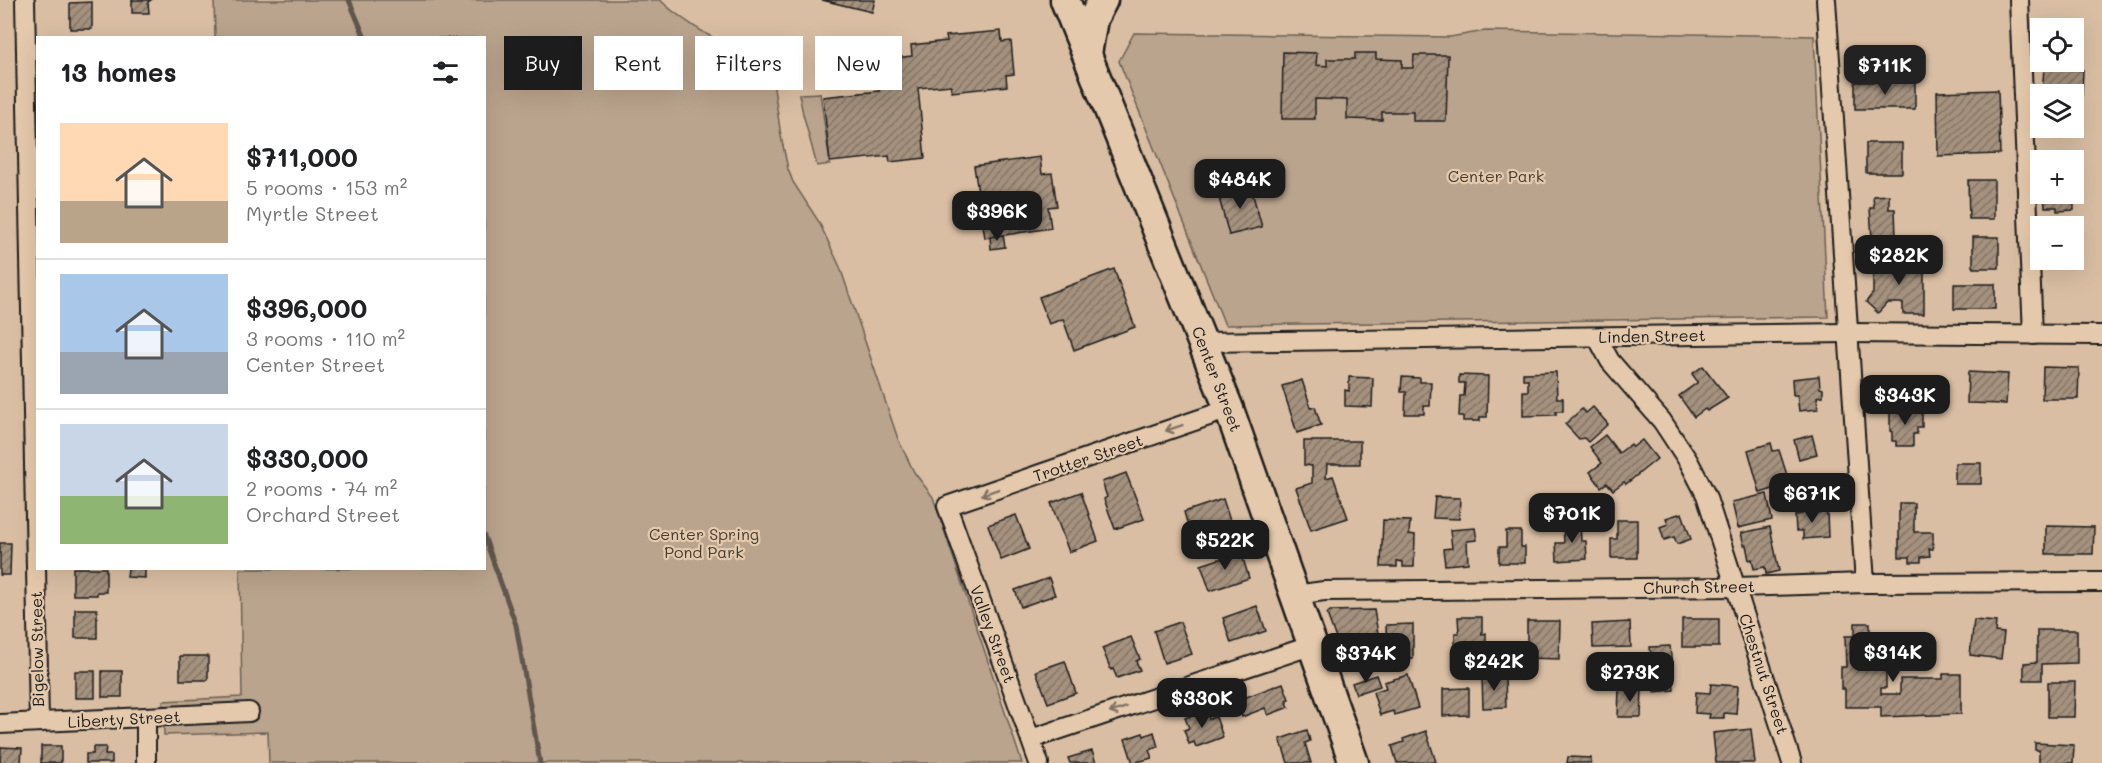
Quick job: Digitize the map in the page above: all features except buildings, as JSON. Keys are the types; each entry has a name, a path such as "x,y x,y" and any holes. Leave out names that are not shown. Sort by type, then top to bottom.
{"main road":[{"name":"Center Street","path":"1065,0 1229,409 1354,763"},
{"path":"1087,54 1093,19 1103,0"}],"street":[{"name":"Bigelow Street","path":"25,0 36,567"},
{"path":"1826,0 1864,583"},
{"path":"2019,0 2033,335"},
{"name":"Linden Street","path":"1203,342 1847,333 2102,335"},
{"name":"Chestnut Street","path":"1597,338 1610,362 1662,421 1689,462 1706,495 1792,763"},
{"name":"Trotter Street","path":"947,506 1229,409"},
{"name":"Valley Street","path":"947,506 1039,763"},
{"name":"Bigelow Street","path":"36,570 39,722"},
{"name":"Church Street","path":"1295,595 1324,591 2102,582"},
{"path":"1031,739 1313,645"},
{"name":"Liberty Street","path":"0,724 249,712"},
{"path":"146,718 146,763"}],"green space":[{"name":"Center Spring Pond Park","path":"214,0 660,0 672,11 711,36 695,36 695,90 774,90 788,169 793,182 819,222 840,267 898,439 914,472 933,497 1022,763 269,763 268,732 164,735 163,701 242,697 240,570 486,570 486,36 215,36"},
{"name":"Center Park","path":"1485,31 1814,36 1828,317 1225,325 1119,61 1134,33 1450,37"},
{"path":"820,93 830,164 817,166 799,94"}],"waterway":[{"path":"349,0 364,36"},
{"path":"486,542 516,625 540,763"}]}
